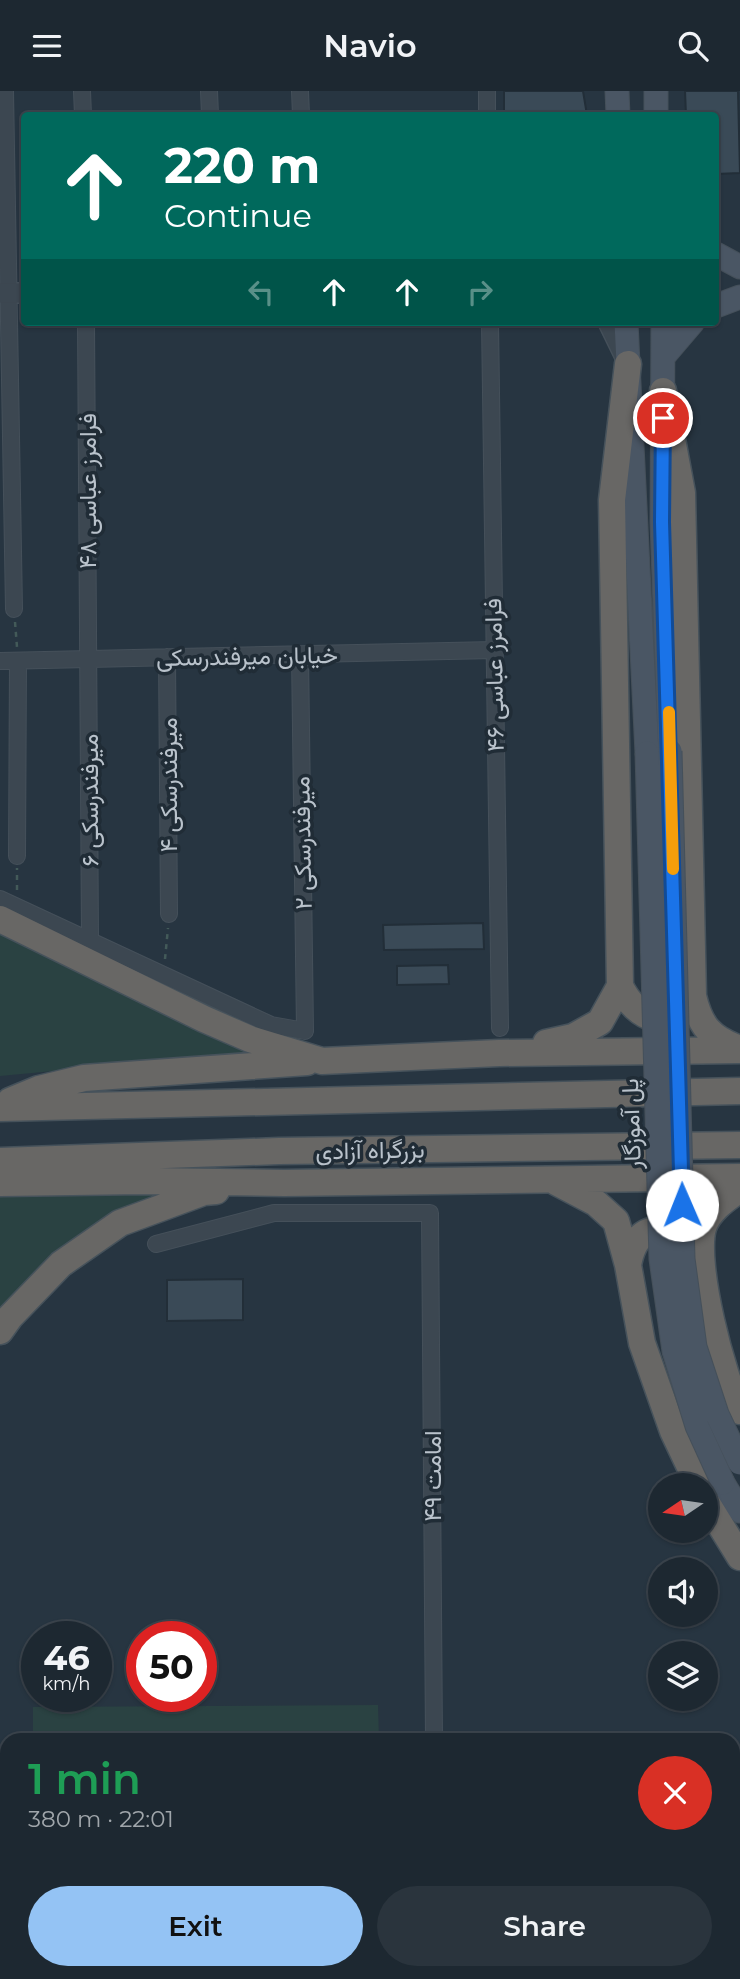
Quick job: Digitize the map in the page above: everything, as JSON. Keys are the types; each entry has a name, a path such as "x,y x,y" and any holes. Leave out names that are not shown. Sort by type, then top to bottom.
{"highway":[{"path":"628,364 612,500 620,986 628,1003 641,1014 657,1019 674,1016 687,1006 693,996"},
{"path":"663,391 682,493 693,996 698,1018 722,1043 740,1049"},
{"path":"8,913 216,1024 250,1039 322,1061"},
{"path":"0,1106 39,1089 84,1078 322,1061 499,1040 573,1037 600,1022 620,986"},
{"path":"499,1040 740,1049"},
{"name":"بزرگراه آزادی","path":"0,1106 740,1091"},
{"name":"بزرگراه آزادی","path":"0,1161 279,1151 740,1145"},
{"path":"0,1183 284,1183 740,1177"},
{"path":"551,1180 596,1203 616,1221 628,1265 642,1343 673,1431 699,1473"},
{"path":"0,1331 61,1264 120,1223 204,1192 284,1183"},
{"path":"700,1259 703,1227 711,1213 740,1189"},
{"path":"628,1265 632,1246 640,1235 656,1230 689,1234 698,1246 714,1330 740,1411"},
{"path":"718,1509 740,1557"}],"main road":[{"path":"617,91 618,112"},
{"path":"656,91 656,112"},
{"path":"719,256 740,268"},
{"path":"719,272 740,268"},
{"path":"719,305 740,297"},
{"name":"پل آموزگار","path":"626,326 647,753 661,1259 674,1352 697,1426 706,1473"},
{"name":"پل آموزگار","path":"663,326 662,522 683,1258 695,1347 717,1415 740,1463"},
{"path":"664,356 690,326"},
{"name":"پل آموزگار","path":"718,1496 740,1511"}],"street":[{"path":"5,91 11,293 14,609"},
{"path":"82,91 83,112"},
{"path":"209,91 209,112"},
{"path":"300,91 301,112"},
{"path":"487,91 487,112"},
{"name":"فرامرز عباسی ۴۸","path":"86,326 88,660"},
{"name":"فرامرز عباسی ۴۶","path":"490,326 499,1040"},
{"path":"610,326 628,364"},
{"name":"خیابان میرفندرسکی","path":"0,661 494,650"},
{"name":"میرفندرسکی ۲","path":"163,977 271,1025 305,1031 300,654"},
{"name":"میرفندرسکی ۴","path":"167,657 169,914"},
{"name":"میرفندرسکی ۶","path":"88,660 90,941"},
{"path":"17,856 18,661"},
{"path":"0,899 8,913 90,941 163,977"},
{"name":"امامت ۴۹","path":"156,1244 274,1213 430,1213 433,1733"}],"path":[{"path":"14,609 18,661"},
{"path":"8,913 17,856"},
{"path":"163,977 169,914"}],"green space":[{"path":"0,934 199,1029 273,1058 107,1066 0,1076"},
{"path":"185,1189 0,1313 0,1194"},
{"path":"378,1705 379,1733 33,1733 33,1712 112,1712 112,1707 126,1706 126,1712 217,1712 217,1706"}],"building":[{"path":"504,91 583,91 586,112 504,112"},
{"path":"685,91 738,91 740,173 719,174 719,112 686,112"},
{"path":"483,923 484,949 384,950 383,925"},
{"path":"448,965 449,984 397,985 397,966"},
{"path":"243,1279 243,1320 167,1321 167,1280"}],"slow traffic":[{"path":"669,712 673,869"}],"route":[{"path":"663,418 662,522 682,1205"}]}
